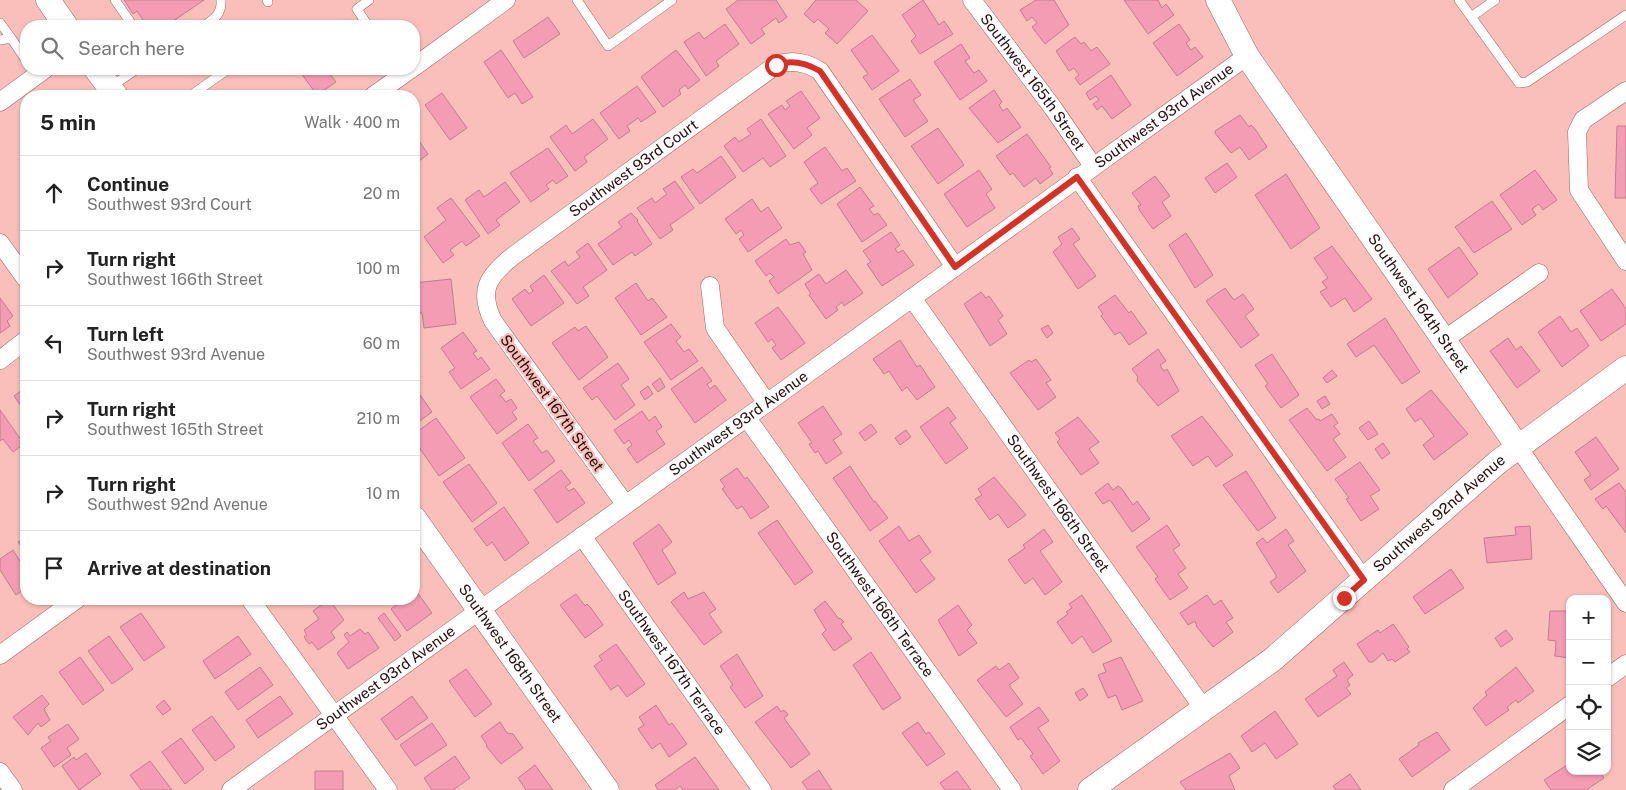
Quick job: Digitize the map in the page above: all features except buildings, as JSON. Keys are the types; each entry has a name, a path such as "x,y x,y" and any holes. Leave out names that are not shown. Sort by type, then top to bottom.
{"street":[{"path":"48,0 62,20"},
{"path":"420,60 506,0"},
{"name":"Southwest 165th Street","path":"972,0 1053,108 1092,166"},
{"name":"Southwest 164th Street","path":"1218,0 1247,56 1445,339 1626,603"},
{"name":"Southwest 93rd Avenue","path":"232,790 1092,166 1247,56"},
{"name":"Southwest 93rd Court","path":"485,298 491,276 513,256 776,65 789,62 803,63 824,76 955,267"},
{"path":"0,102 32,75"},
{"path":"381,90 400,75"},
{"path":"1626,91 1583,120 1577,132 1579,190 1626,261"},
{"name":"Southwest 165th Street","path":"1077,177 1364,580"},
{"path":"0,242 20,270"},
{"path":"1445,339 1539,273"},
{"path":"710,286 715,328 767,403"},
{"name":"Southwest 167th Street","path":"485,298 493,321 625,504"},
{"name":"Southwest 166th Street","path":"912,298 1204,710"},
{"path":"0,360 20,345"},
{"name":"Southwest 92nd Avenue","path":"1090,790 1272,660 1518,447 1626,368"},
{"name":"Southwest 166th Terrace","path":"746,418 1012,790"},
{"name":"Southwest 168th Street","path":"420,526 607,790"},
{"name":"Southwest 167th Terrace","path":"582,536 762,790"},
{"path":"0,655 69,605"},
{"path":"254,605 388,790"},
{"path":"1611,675 1626,664"},
{"path":"1453,790 1566,708"},
{"path":"0,772 13,790"}],"lane":[{"path":"115,0 129,20"},
{"path":"212,20 217,16 222,6 221,0"},
{"path":"364,20 356,9 369,0"},
{"path":"577,0 608,46 672,0"},
{"path":"1460,0 1519,83 1527,82 1626,15"},
{"path":"1471,17 1495,0"},
{"path":"0,23 20,51"},
{"path":"0,40 11,38"},
{"path":"107,84 124,75"},
{"path":"198,90 220,75"}],"route":[{"path":"776,65 796,62 809,65 820,71 955,267 1077,177 1345,556 1364,580 1344,598"}]}
